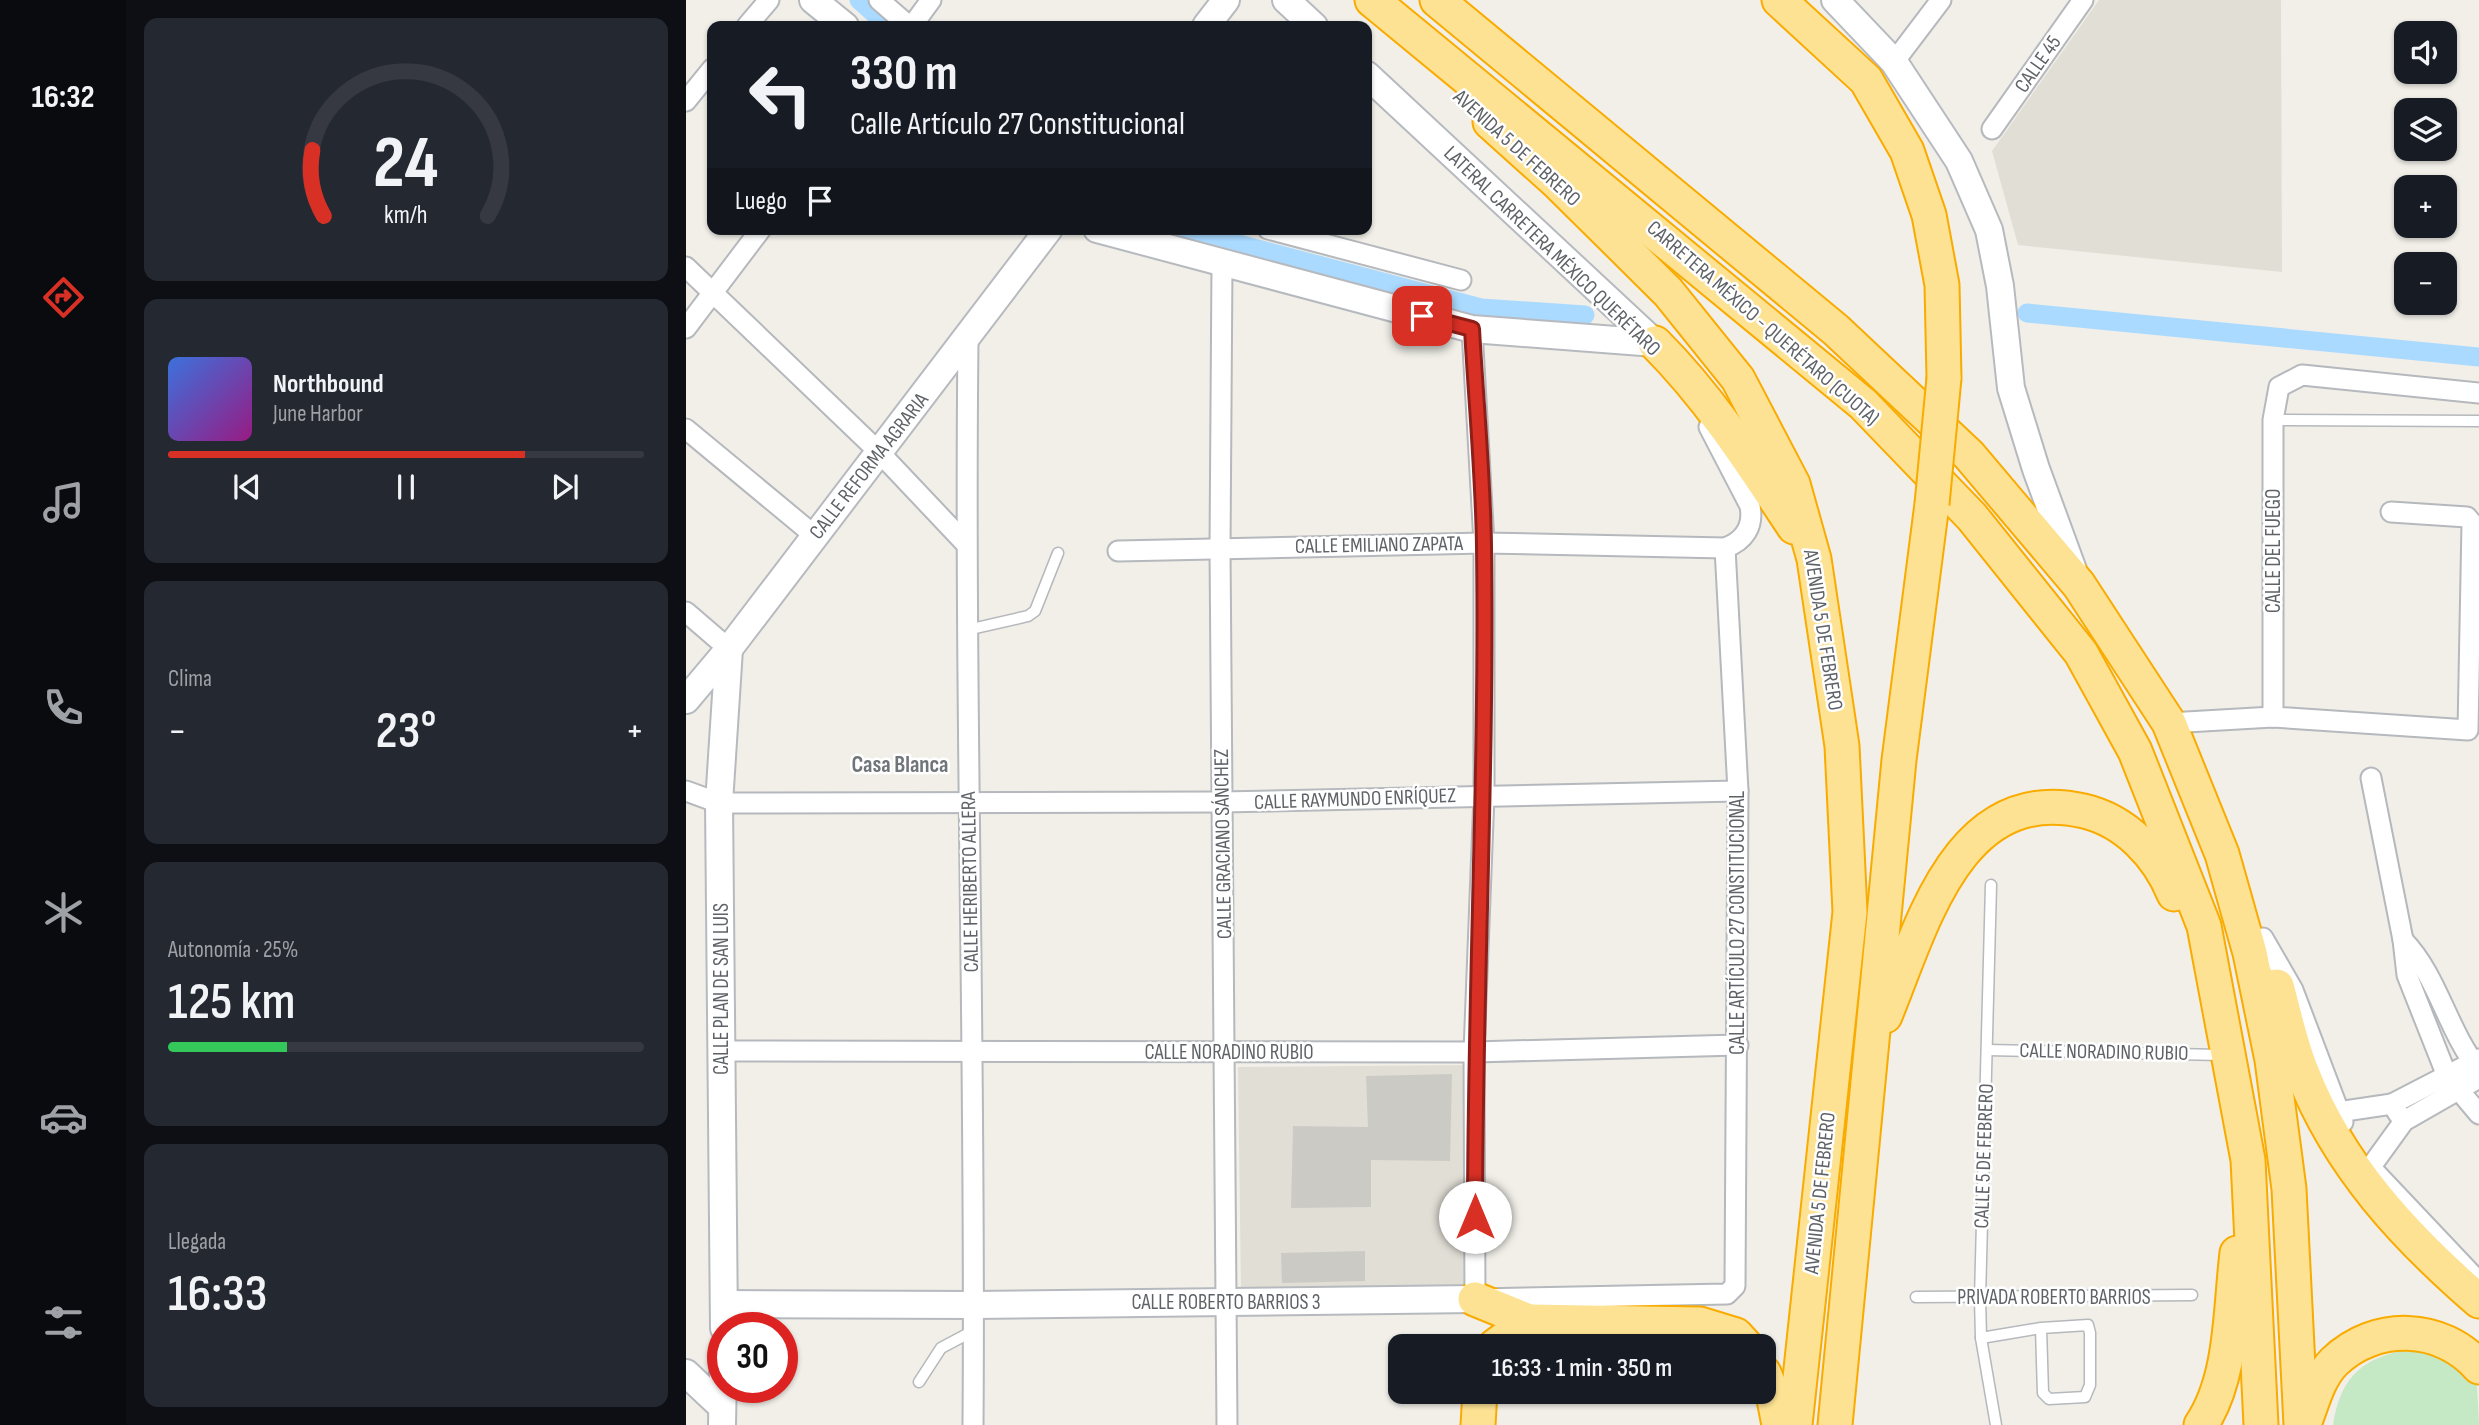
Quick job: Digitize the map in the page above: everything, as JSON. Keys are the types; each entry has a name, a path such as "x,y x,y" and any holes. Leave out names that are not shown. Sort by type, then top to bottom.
{"highway":[{"name":"AVENIDA 5 DE FEBRERO","path":"1366,0 1420,60 1558,183 1668,292 1738,379 1793,484 1814,559 1842,746 1850,912 1795,1425"},
{"name":"CARRETERA MÉXICO - QUERÉTARO (CUOTA)","path":"1373,0 1863,404 1972,517 2081,653 2135,751 2204,926 2248,1160 2261,1425"},
{"name":"CARRETERA MÉXICO - QUERÉTARO (CUOTA)","path":"1437,0 1836,330 1969,455 2079,585 2169,723 2222,854 2250,953 2282,1121 2289,1189 2302,1425"},
{"name":"AVENIDA 5 DE FEBRERO","path":"1779,0 1866,80 1907,152 1929,215 1942,285 1944,378 1932,504 1899,760 1835,1425"},
{"path":"1805,0 1866,80"},
{"path":"1654,343 1688,376 1715,410 1814,559"},
{"path":"1872,1047 1945,876 1978,834 2013,812 2062,806 2101,815 2137,839 2166,874 2196,950 2221,1055 2241,1115"},
{"path":"2222,854 2263,938 2302,1072 2344,1157 2413,1241 2479,1301"},
{"path":"2201,1425 2211,1410 2223,1376 2248,1160"},
{"path":"1475,1299 1529,1321 1700,1324 1733,1334"},
{"path":"1511,1334 1529,1321"},
{"path":"2302,1425 2322,1378 2334,1362 2376,1337 2407,1332 2438,1338 2466,1353 2479,1367"},
{"path":"1478,1425 1479,1404"},
{"path":"1775,1404 1779,1425"}],"street":[{"path":"751,21 769,0"},
{"path":"813,0 839,21"},
{"path":"879,0 905,21"},
{"path":"915,21 931,0"},
{"path":"1210,21 1226,0"},
{"path":"1286,0 1309,21"},
{"path":"1835,0 1894,62 1959,161 1989,230 2000,286 2011,388 2036,469 2079,585"},
{"path":"1894,62 1941,0"},
{"name":"CALLE 45","path":"1992,129 2083,0"},
{"path":"686,101 707,75"},
{"name":"LATERAL CARRETERA MÉXICO QUERÉTARO","path":"1372,80 1654,343 1703,417 1751,506 1752,515 1747,531 1734,545 1725,548"},
{"path":"686,328 756,235"},
{"name":"CALLE REFORMA AGRARIA","path":"686,700 729,649 968,339 1044,235"},
{"path":"1118,235 1472,329 1654,343"},
{"path":"1291,235 1461,280"},
{"name":"CALLE GRACIANO SÁNCHEZ","path":"1222,264 1220,549 1227,1052 1227,1425"},
{"path":"686,267 879,452 966,544"},
{"path":"1472,329 1484,543 1484,795 1474,1052 1475,1299"},
{"name":"CALLE HERIBERTO ALLERA","path":"968,339 968,803 974,1053 972,1425"},
{"name":"CALLE DEL FUEGO","path":"2273,717 2273,420 2279,387 2302,375 2479,393"},
{"path":"686,429 816,536"},
{"path":"2169,723 2273,717 2468,730 2472,523 2466,517 2392,512"},
{"name":"CALLE EMILIANO ZAPATA","path":"1118,551 1484,543 1725,548"},
{"name":"CALLE ARTÍCULO 27 CONSTITUCIONAL","path":"1725,548 1738,791 1735,1286 1727,1294"},
{"path":"686,612 729,649"},
{"name":"CALLE PLAN DE SAN LUIS","path":"724,1312 719,803 729,649"},
{"path":"2371,778 2403,940 2406,975 2452,1083 2479,1114"},
{"name":"CALLE RAYMUNDO ENRÍQUEZ","path":"686,791 719,803 968,803 1222,802 1738,791"},
{"path":"2263,938 2293,990 2338,1112 2370,1168 2479,1282"},
{"path":"2370,1168 2404,1122 2452,1083 2477,1067 2451,1026 2421,962 2403,940"},
{"name":"CALLE NORADINO RUBIO","path":"721,1051 1474,1052 1738,1045"},
{"path":"2338,1112 2392,1104 2452,1083"},
{"path":"2392,1104 2404,1122"},
{"name":"CALLE ROBERTO BARRIOS 3","path":"798,1317 974,1318 1227,1303 1727,1294"},
{"path":"686,1373 722,1416"}],"lane":[{"path":"2273,420 2479,421"},
{"path":"967,630 1028,616 1035,611 1058,553"},
{"name":"CALLE 5 DE FEBRERO","path":"1991,886 1980,1298 1981,1338 1996,1425"},
{"name":"CALLE NORADINO RUBIO","path":"1987,1050 2221,1055"},
{"name":"PRIVADA ROBERTO BARRIOS","path":"1916,1297 2192,1296"},
{"path":"919,1382 940,1348 974,1318"},
{"path":"1981,1338 2041,1328 2088,1325 2090,1385 2085,1397 2049,1399 2042,1393 2041,1328"}],"shaded area":[{"path":"2099,0 2281,0 2282,272 2018,245 1992,151"},
{"path":"1467,1065 1470,1288 1241,1291 1238,1067"}],"green space":[{"path":"2414,1349 2449,1361 2477,1385 2479,1425 2333,1425 2342,1393 2358,1370 2382,1356"}],"building":[{"path":"1452,1074 1450,1161 1371,1160 1371,1207 1291,1208 1293,1126 1368,1127 1366,1076"},
{"path":"1365,1251 1365,1281 1282,1283 1281,1253"}],"waterway":[{"path":"859,0 882,21"},
{"path":"1205,235 1481,308 1585,315"},
{"path":"2027,313 2479,357"}],"district":[{"name":"Casa Blanca","path":"900,765"}],"route":[{"path":"1422,316 1472,329 1484,543 1484,795 1474,1052 1475,1217"}]}
